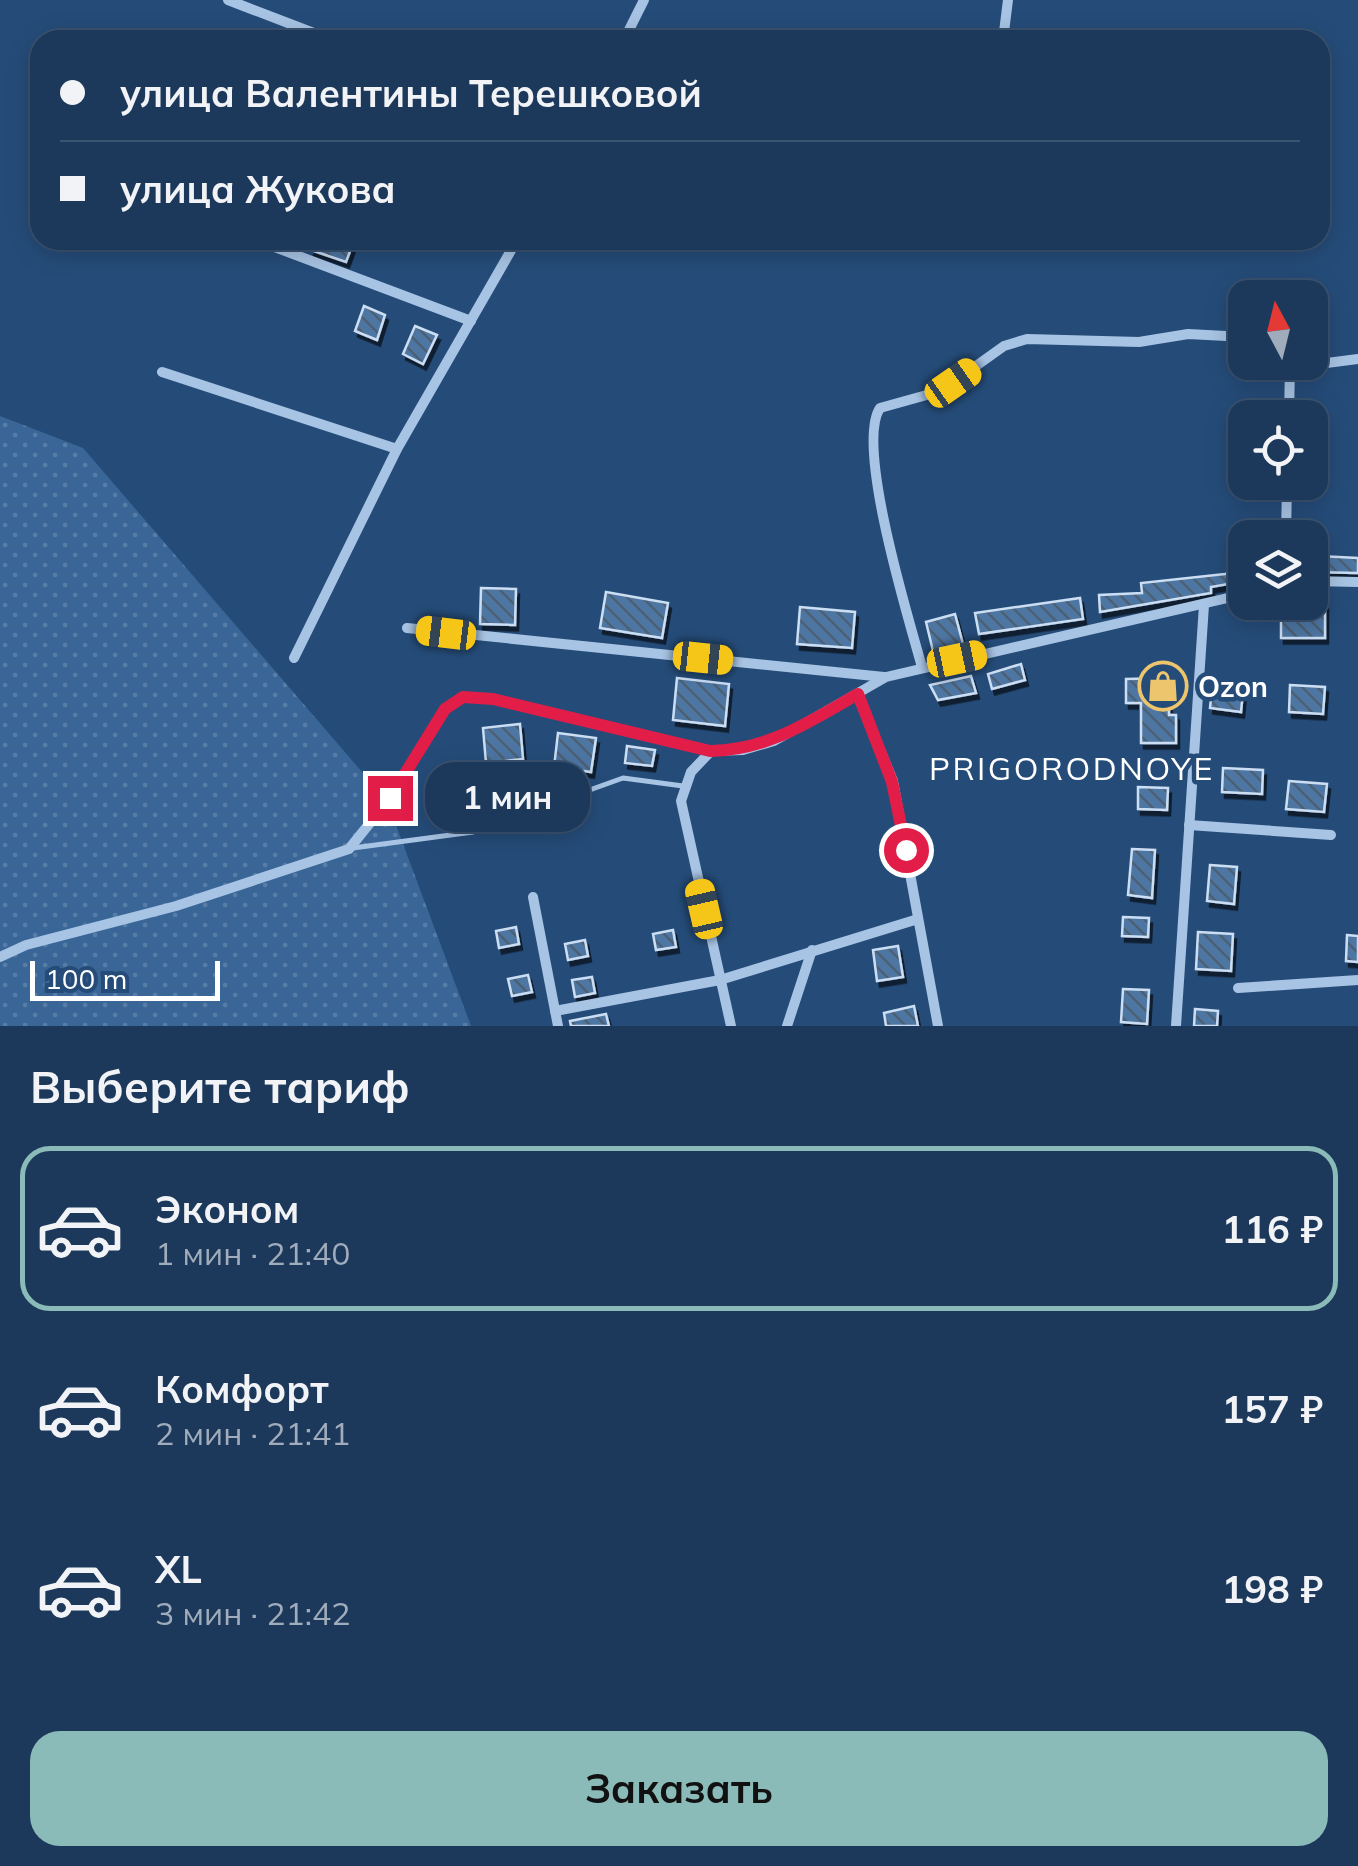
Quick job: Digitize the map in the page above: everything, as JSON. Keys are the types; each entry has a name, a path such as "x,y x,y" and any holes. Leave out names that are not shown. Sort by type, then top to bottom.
{"street":[{"path":"228,0 306,30"},
{"path":"629,30 644,0"},
{"path":"1004,30 1008,0"},
{"path":"283,250 471,320"},
{"path":"294,658 397,449 511,250"},
{"path":"922,667 890,546 874,458 874,421 880,408 941,391 1004,346 1027,338 1140,342 1188,334 1228,336"},
{"path":"1328,361 1358,359"},
{"path":"162,372 397,449"},
{"path":"1328,581 1358,582"},
{"path":"0,957 26,945 176,906 348,849 390,798 445,709 463,697 493,699 710,751 743,750 774,741 886,677 1228,598"},
{"path":"1176,1026 1204,604"},
{"path":"407,628 886,677"},
{"path":"858,694 892,782 938,1026"},
{"path":"710,751 683,786 681,801 732,1026"},
{"path":"1189,824 1331,835"},
{"path":"532,898 558,1026"},
{"path":"555,1011 720,980 918,919"},
{"path":"786,1026 812,950"},
{"path":"1238,988 1358,980"}],"lane":[{"path":"348,849 474,832 623,778 683,786"}],"shaded area":[{"path":"0,416 83,448 387,801 471,1026 0,1026"}],"building":[{"path":"311,250 350,250 346,262"},
{"path":"364,306 385,315 377,340 355,331"},
{"path":"415,326 437,335 423,364 403,354"},
{"path":"1328,556 1358,558 1358,573 1328,572"},
{"path":"1228,573 1228,584 1211,587 1211,593 1100,612 1099,595 1142,593 1141,583"},
{"path":"481,588 516,589 515,625 480,624"},
{"path":"606,592 668,603 662,638 600,628"},
{"path":"1080,598 1083,619 979,634 975,613"},
{"path":"800,607 855,612 852,648 797,644"},
{"path":"955,614 963,644 933,651 926,622"},
{"path":"1281,620 1325,620 1325,638 1281,638"},
{"path":"1021,664 1025,680 992,689 988,674"},
{"path":"971,676 976,693 938,700 930,685"},
{"path":"677,678 729,684 725,726 673,720"},
{"path":"1168,678 1169,715 1176,715 1176,743 1141,743 1141,703 1126,703 1126,679"},
{"path":"1290,685 1325,687 1323,714 1289,712"},
{"path":"1212,688 1243,691 1241,712 1210,708"},
{"path":"520,724 523,759 486,763 483,728"},
{"path":"558,733 596,738 591,772 554,767"},
{"path":"627,746 655,750 652,766 625,763"},
{"path":"1223,768 1263,770 1262,794 1222,792"},
{"path":"1289,781 1327,784 1324,812 1286,809"},
{"path":"1138,787 1168,788 1167,810 1138,809"},
{"path":"1132,849 1155,850 1152,898 1128,895"},
{"path":"1210,865 1237,867 1234,904 1207,901"},
{"path":"1123,917 1149,918 1148,937 1122,936"},
{"path":"516,927 519,944 499,948 496,931"},
{"path":"673,930 676,947 656,950 653,934"},
{"path":"1198,932 1233,934 1231,971 1196,969"},
{"path":"1347,935 1358,936 1358,962 1346,961"},
{"path":"585,940 588,956 568,960 565,944"},
{"path":"898,946 903,977 877,981 873,950"},
{"path":"528,975 532,992 512,996 508,979"},
{"path":"592,977 595,993 575,997 572,980"},
{"path":"1123,989 1149,990 1147,1024 1121,1022"},
{"path":"914,1006 918,1026 886,1026 884,1013"},
{"path":"1195,1009 1218,1011 1217,1026 1194,1026"},
{"path":"606,1014 609,1026 571,1026 570,1021"}],"place":[{"name":"Ozon","path":"1163,686"}],"district":[{"name":"PRIGORODNOYE","path":"1072,768"}],"route":[{"path":"390,798 445,709 463,697 493,699 710,751 743,750 774,741 858,694 892,782 906,850"}]}
